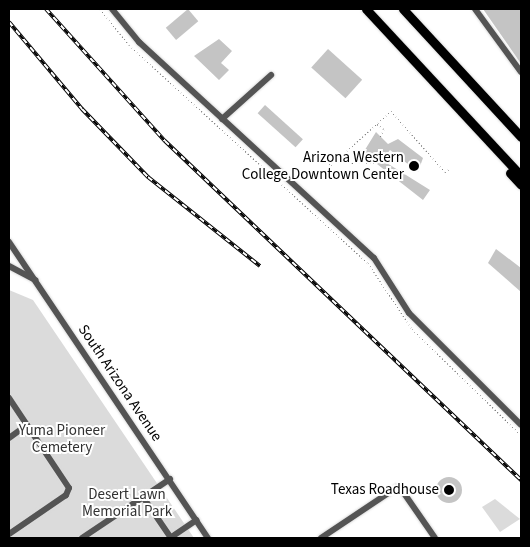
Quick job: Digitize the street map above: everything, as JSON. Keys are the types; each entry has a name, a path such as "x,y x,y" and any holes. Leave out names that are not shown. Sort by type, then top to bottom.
{"highway":[{"path":"366,9 521,184"},
{"path":"403,9 503,120 521,135"},
{"path":"472,127 521,176"}],"street":[{"path":"112,9 139,42 374,258 409,313 521,425"},
{"path":"475,9 521,72"},
{"path":"222,119 271,75"},
{"name":"South Arizona Avenue","path":"9,242 208,538"},
{"path":"9,266 35,280"},
{"path":"9,398 69,485 69,492 9,534"},
{"path":"9,438 27,425"},
{"path":"82,538 170,479"},
{"path":"321,538 399,486 435,538"},
{"path":"143,497 170,538 197,520"}],"path":[{"path":"100,9 130,45 368,263 412,329 521,435"},
{"path":"327,161 331,165 391,111 445,172 449,169"},
{"path":"377,124 384,129 380,137"},
{"path":"344,153 352,163 376,163"}],"green space":[{"name":"Yuma Pioneer Cemetery","path":"9,290 33,300 194,538 9,538"},
{"path":"495,499 520,519 500,532 482,507"}],"building":[{"path":"188,9 198,21 176,40 166,28"},
{"path":"483,9 521,9 521,64 515,55"},
{"path":"219,39 232,51 221,63 229,70 219,80 194,56"},
{"path":"328,49 362,80 345,98 311,68"},
{"path":"265,105 303,139 296,147 258,113"},
{"name":"Arizona Western College Downtown Center","path":"376,132 388,144 398,139 423,158 418,172 390,150 382,160 430,190 423,200 363,153"},
{"path":"496,249 521,268 521,292 488,263"},
{"name":"Texas Roadhouse","path":"449,477 458,481 462,490 458,499 449,503 440,499 436,490 440,481"}],"railway":[{"path":"46,9 165,141 521,480"},
{"path":"9,22 82,109 148,177 260,266"}],"place":[{"name":"Arizona Western College Downtown Center","path":"414,166"},
{"name":"Texas Roadhouse","path":"449,490"}],"park label":[{"name":"Desert Lawn Memorial Park","path":"127,502"}]}
